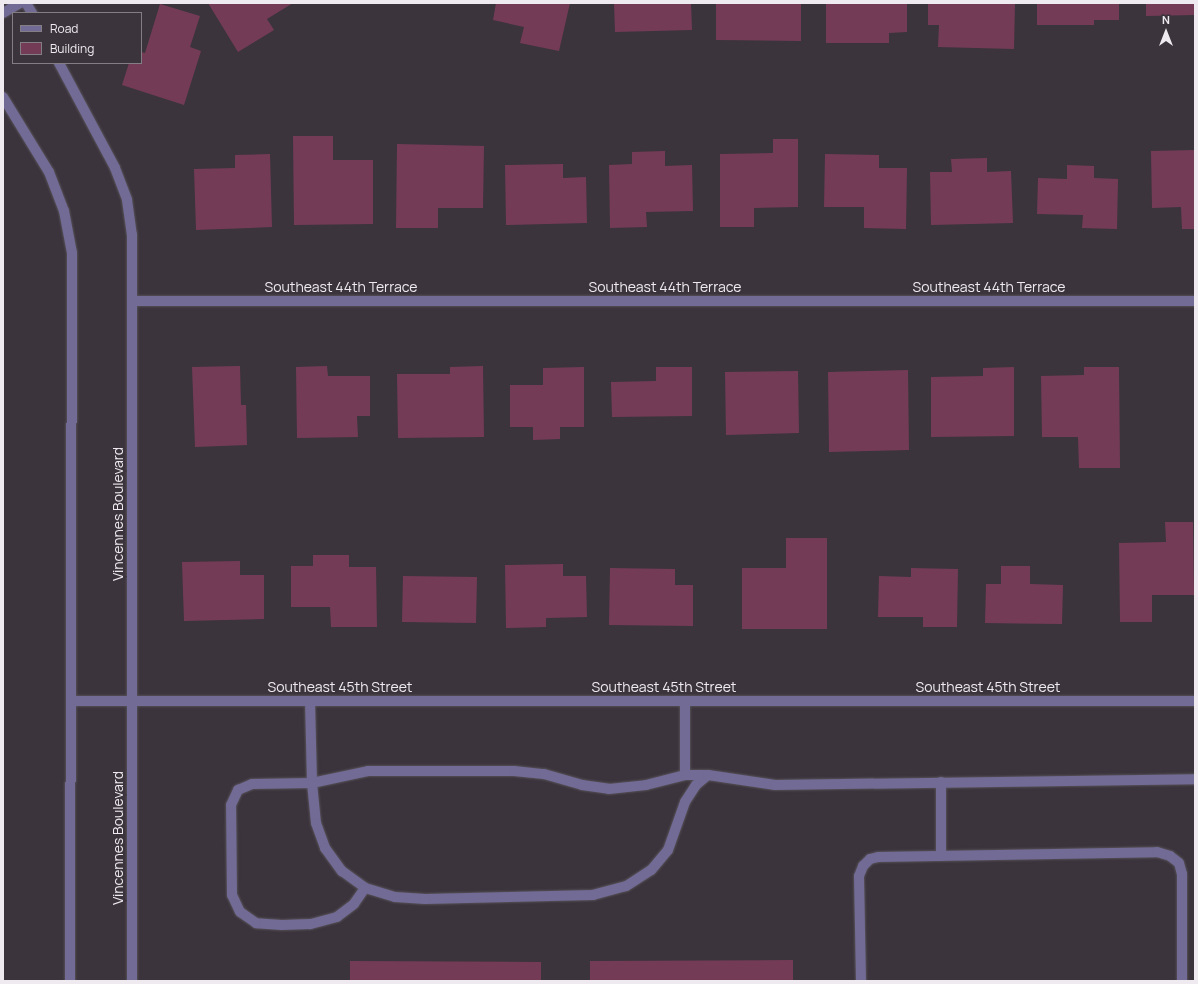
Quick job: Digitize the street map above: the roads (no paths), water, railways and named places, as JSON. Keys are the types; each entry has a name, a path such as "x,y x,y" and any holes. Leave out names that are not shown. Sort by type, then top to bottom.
{"street":[{"path":"3,13 20,3"},
{"path":"26,3 31,12"},
{"name":"Vincennes Boulevard","path":"60,64 115,168 127,200 132,235 134,301 132,981"},
{"path":"3,97 49,172 64,211 72,253 72,701 70,981"},
{"name":"Southeast 44th Terrace","path":"134,301 1195,301"},
{"name":"Southeast 45th Street","path":"72,701 1195,701"},
{"path":"310,701 312,783 316,823 325,848 342,870 365,888 402,898 561,898 593,895 626,886 651,870 668,850 685,802 696,785 708,775"},
{"path":"685,701 686,775"},
{"path":"365,888 354,904 337,917 310,924 256,923 240,912 232,895 231,805 238,790 252,784 312,783 368,771 514,771 544,774 582,786 609,789 646,786 686,775 708,775 775,784 1195,779"},
{"path":"940,782 941,856"},
{"path":"861,981 859,876 863,866 870,859 878,856 1157,852 1170,856 1179,863 1182,874 1182,981"}]}
